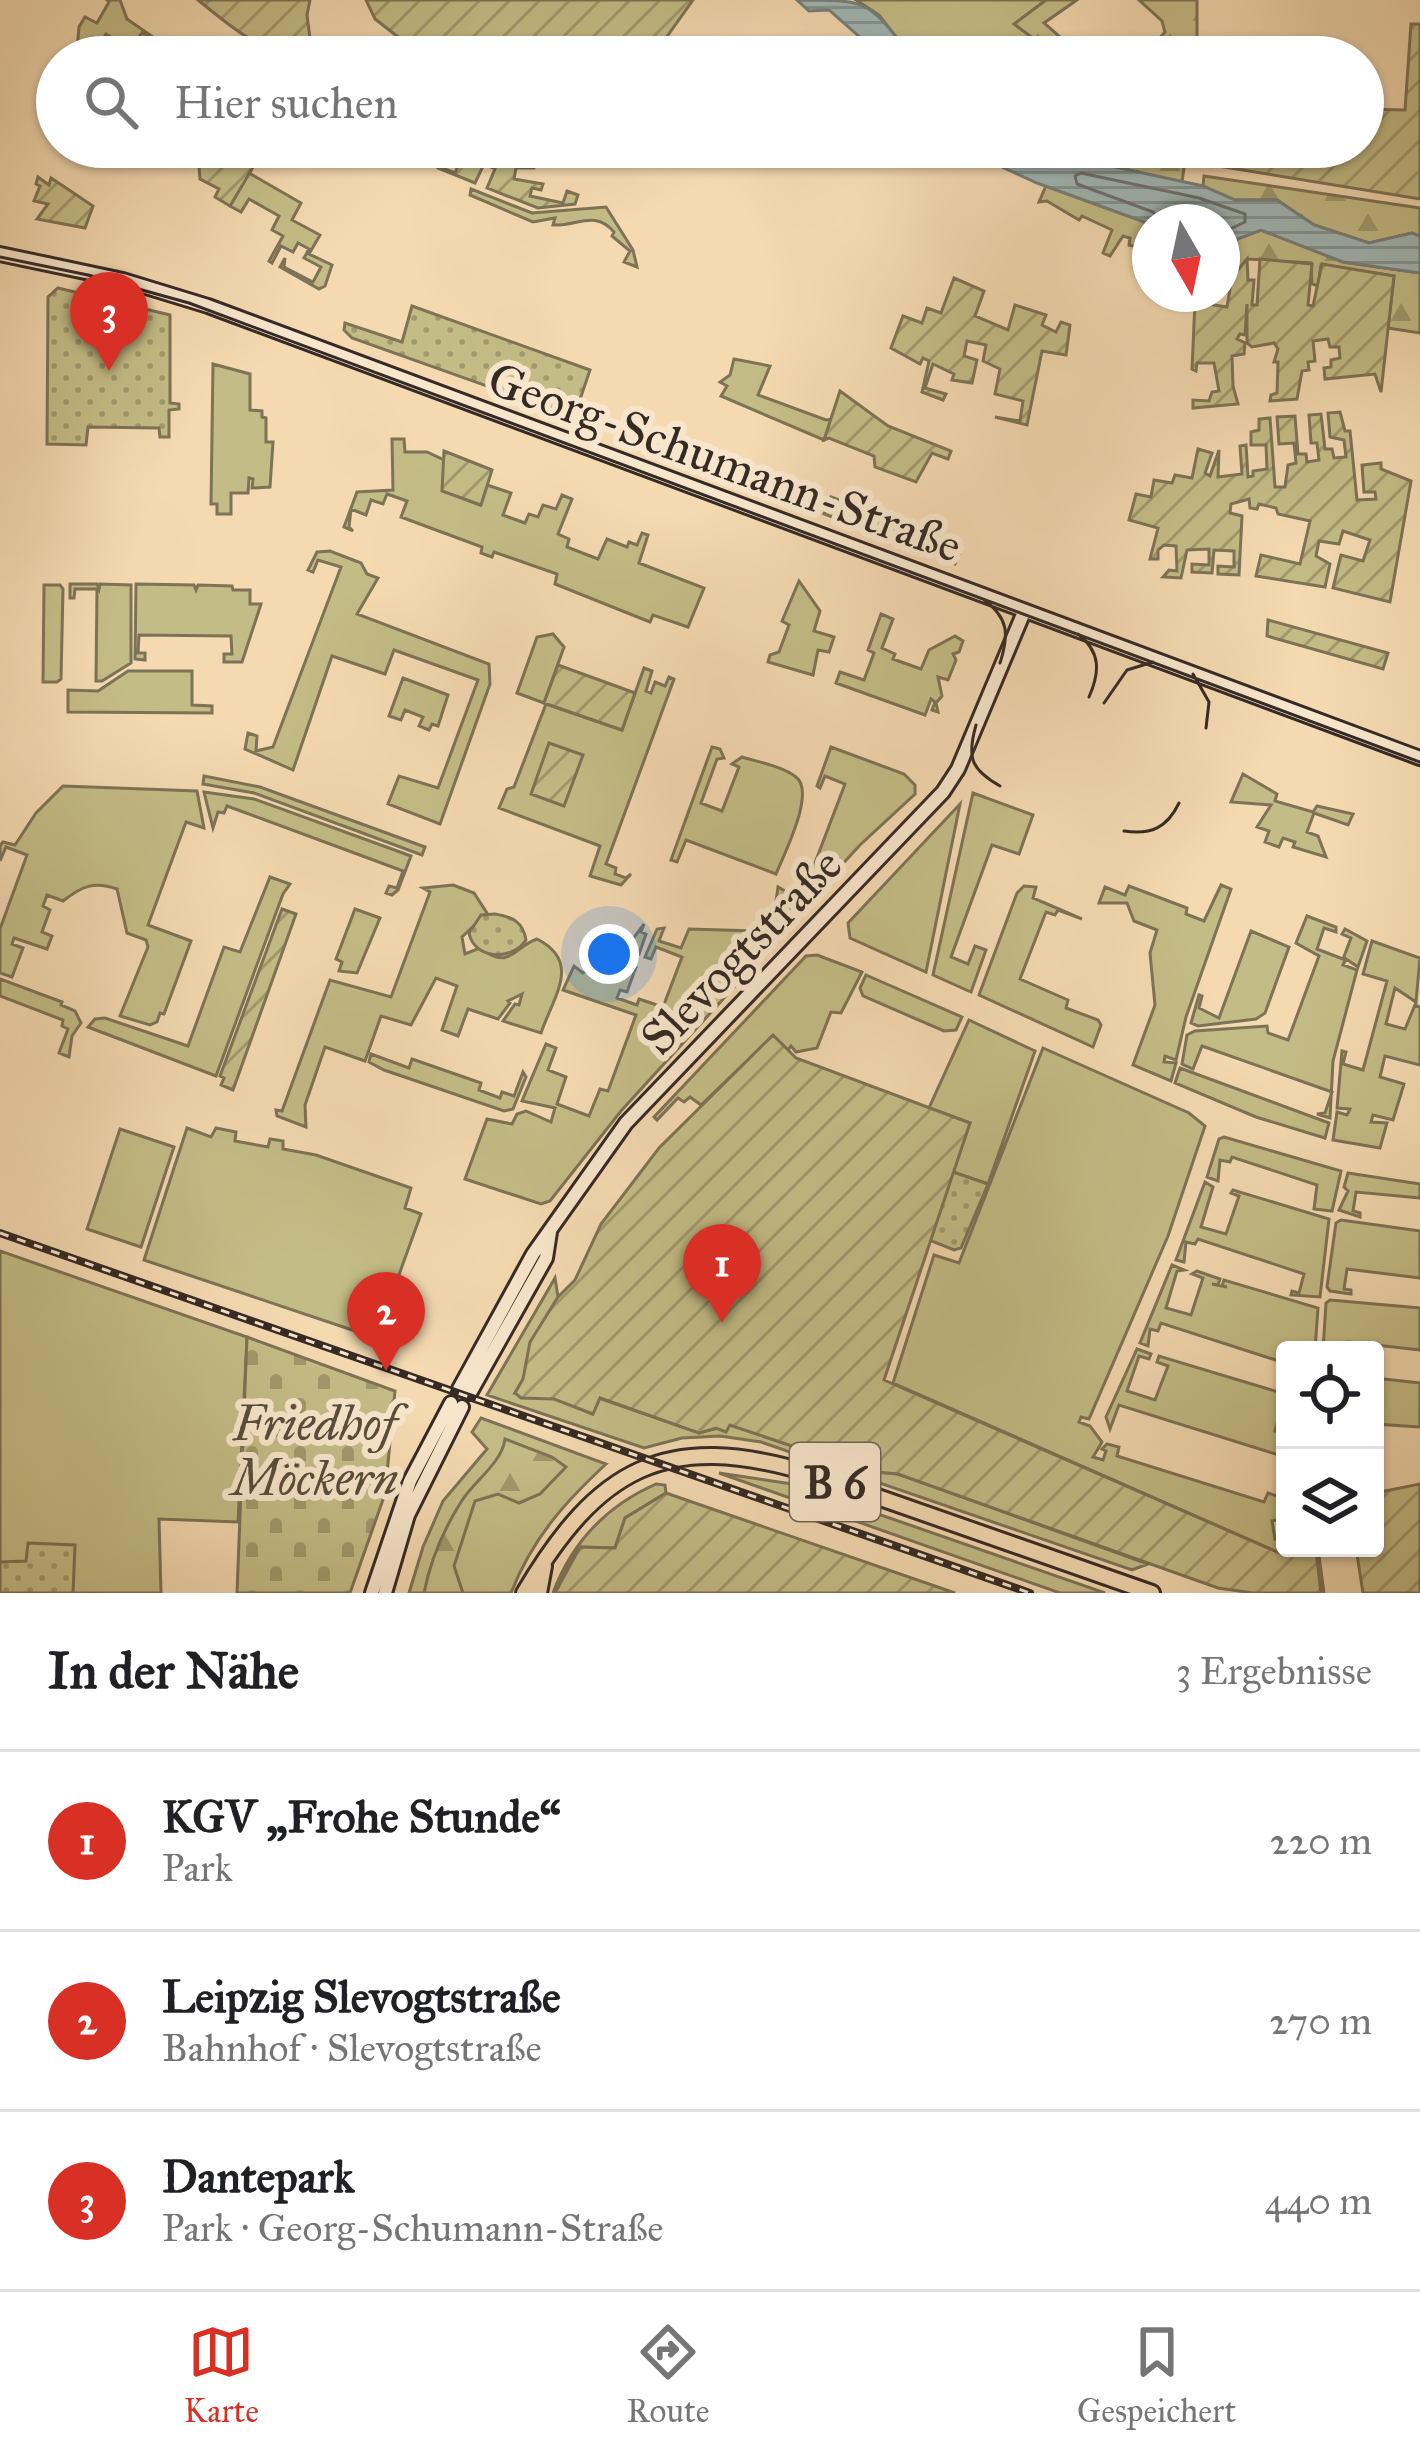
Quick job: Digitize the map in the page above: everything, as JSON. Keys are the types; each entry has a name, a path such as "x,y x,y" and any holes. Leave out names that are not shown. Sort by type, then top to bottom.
{"main road":[{"name":"Georg-Schumann-Straße","path":"0,254 123,280 208,306 1420,758"},
{"name":"Slevogtstraße","path":"464,1391 552,1225 635,1112 944,792 1024,612"},
{"path":"372,1593 410,1481 456,1405 408,1515 385,1593"},
{"name":"B 6","path":"524,1593 580,1511 628,1475 663,1460 722,1455 808,1473 1152,1593"},
{"name":"B 6","path":"539,1593 544,1561"}],"green space":[{"path":"120,0 127,19 151,36 78,36 85,17 97,23 109,2"},
{"path":"198,0 310,0 310,36 247,36"},
{"path":"366,0 693,0 667,36 397,36 375,19"},
{"path":"856,0 1046,0 1015,24 1031,36 896,36 879,15"},
{"path":"1046,0 1077,0 1044,23 1059,36 1030,36 1014,24"},
{"path":"1139,0 1197,0 1197,36 1161,36 1162,21"},
{"path":"1411,24 1420,24 1420,199 1230,168 1384,168 1384,110 1405,110"},
{"path":"199,168 253,168 230,206 215,197 219,189 200,179"},
{"path":"438,168 455,173 457,168 482,168 475,183"},
{"path":"516,168 514,179 543,184 541,190 532,188 530,196 563,203 567,191 578,195 575,204 538,208 487,188 495,169"},
{"path":"1118,168 1184,168 1182,182"},
{"path":"249,173 301,203 292,220 320,235 309,254 332,265 325,286 319,289 280,267 285,258 284,267 313,282 321,267 304,258 309,249 298,243 293,252 281,246 269,261 283,236 272,230 279,216 249,199 241,212 230,206"},
{"path":"1204,176 1420,208 1420,236 1412,233 1369,243 1314,225 1277,200 1235,200 1203,186"},
{"path":"38,177 49,185 51,178 93,206 85,228 37,219 48,204 34,201"},
{"path":"1046,186 1132,217 1132,246 1130,238 1123,236 1110,256 1103,253 1112,230 1082,216 1079,220 1047,201 1039,202"},
{"path":"471,189 532,213 606,207 633,250 637,267 624,262 630,251 600,221 553,225 555,218 533,222 470,195"},
{"path":"1261,230 1343,262 1420,273 1420,333 1388,328 1394,276 1321,265 1318,286 1312,284 1311,263 1248,259 1240,268 1240,238"},
{"path":"1247,259 1248,280 1254,280 1252,305 1257,305 1260,259 1312,264 1308,305 1313,306 1322,264 1394,276 1381,392 1375,374 1325,379 1324,368 1340,358 1339,347 1330,347 1328,339 1313,341 1315,361 1302,371 1297,399 1270,401 1277,393 1278,362 1274,362 1278,349 1274,343 1252,347 1247,343 1247,304 1245,335 1237,339 1245,343 1244,354 1232,356 1238,404 1193,408 1193,400 1209,401 1212,392 1219,391 1214,363 1197,363 1196,371 1192,369 1195,312 1240,312 1240,267"},
{"path":"954,278 984,291 975,316 1008,330 1015,305 1046,315 1042,325 1056,332 1061,322 1070,325 1066,355 1042,351 1027,425 995,417 1020,421 1023,401 995,394 1000,369 983,361 986,345 967,341 964,356 977,360 972,383 952,380 954,374 933,364 925,388 946,394 943,400 922,392 929,361 923,358 920,364 891,348 903,316 922,323 927,308 941,313"},
{"path":"58,288 170,315 170,403 179,404 179,409 169,410 169,437 160,437 159,428 88,427 86,445 47,444 48,297"},
{"path":"412,306 590,370 574,417 352,338 344,330 345,323 402,342"},
{"path":"734,359 770,366 758,395 833,419 824,440 721,396 727,386 720,382 730,375"},
{"path":"213,364 250,374 250,410 262,411 266,442 273,442 270,487 252,488 249,478 248,493 231,493 231,514 217,514 217,504 211,504"},
{"path":"840,391 888,426 951,451 948,459 932,453 916,482 875,467 874,456 824,440"},
{"path":"1340,412 1345,431 1350,431 1357,500 1376,499 1375,492 1364,492 1362,465 1381,463 1381,469 1411,481 1390,602 1333,588 1341,555 1363,561 1370,540 1343,531 1339,544 1319,541 1316,556 1330,564 1325,587 1256,576 1261,555 1300,564 1310,521 1259,504 1257,509 1250,508 1249,499 1231,504 1230,513 1242,516 1239,575 1218,574 1218,566 1234,567 1234,551 1214,550 1212,573 1192,572 1192,564 1209,565 1209,549 1187,550 1181,578 1163,577 1169,570 1177,571 1176,546 1164,545 1158,559 1150,559 1158,528 1129,520 1136,494 1151,497 1154,480 1172,483 1175,475 1192,478 1198,449 1212,453 1205,473 1210,476 1219,450 1218,477 1242,474 1240,446 1246,445 1248,477 1267,469 1266,445 1251,445 1251,432 1259,430 1259,419 1270,418 1275,487 1285,487 1288,465 1296,463 1294,443 1279,444 1277,417 1295,416 1298,454 1306,454 1307,462 1319,460 1317,443 1311,443 1309,415 1321,414 1325,449 1332,449 1334,458 1346,457 1344,440 1330,437 1328,413"},
{"path":"392,439 404,439 405,452 427,452 444,460 443,491 480,505 487,485 511,493 503,515 525,523 529,514 538,517 543,505 556,509 562,495 572,499 558,534 569,539 567,547 598,559 607,539 627,547 629,542 637,545 642,533 648,535 639,563 704,588 688,627 653,615 650,622 555,584 557,574 494,552 492,557 481,553 482,547 401,517 407,501 387,494 383,504 371,500 366,515 351,509 349,527 353,531 344,527 357,492 393,490"},
{"path":"444,451 492,470 481,505 442,491"},
{"path":"831,497 962,546 955,564 824,514"},
{"path":"330,551 361,563 367,574 378,578 357,614 489,664 490,684 440,824 388,804 399,776 438,788 478,680 394,650 385,674 332,656 293,770 245,749 248,733 257,736 256,751 273,747 341,567 318,560 313,572 308,570 317,552"},
{"path":"799,581 820,611 814,631 834,637 829,652 818,650 813,675 768,662 770,655 779,652 789,625 782,621"},
{"path":"70,584 97,584 99,589 100,584 131,585 131,663 102,681 96,681 97,589 75,589 70,598"},
{"path":"136,584 250,590 250,604 261,604 242,662 224,662 224,654 232,654 231,636 139,635 138,653 145,653 145,660 135,659"},
{"path":"44,585 63,589 61,679 57,682 43,682"},
{"path":"881,614 893,619 882,648 895,654 893,659 921,669 929,650 955,636 963,641 953,654 956,660 948,680 938,677 942,696 936,703 938,712 932,710 935,702 931,699 925,715 836,683 840,672 864,680 874,653 868,650"},
{"path":"1268,620 1388,653 1383,669 1267,636"},
{"path":"553,634 564,647 544,703 517,693 537,637"},
{"path":"558,665 635,693 622,730 544,703"},
{"path":"644,668 652,671 646,691 651,693 655,682 665,686 669,677 674,679 606,864 616,868 615,874 626,878 631,874 621,885 590,876 600,846 499,808 507,789 514,787 546,704 622,730"},
{"path":"128,671 192,671 192,705 212,706 212,713 68,712 68,690 98,691"},
{"path":"403,678 448,695 438,726 432,724 429,730 419,726 423,717 405,710 401,720 389,716"},
{"path":"549,743 583,755 564,806 531,794"},
{"path":"712,747 720,749 724,758 717,759 701,803 722,811 739,767 732,764 742,757 784,770 801,785 801,809 776,874 686,840 677,862 671,860"},
{"path":"831,747 904,774 915,785 915,794 805,905 794,910 775,908 778,887 797,898 801,888 805,889 845,784 825,776 817,786"},
{"path":"1243,774 1277,794 1275,801 1313,812 1317,806 1353,814 1348,825 1314,813 1307,832 1318,836 1326,857 1293,847 1295,842 1283,838 1279,847 1265,842 1269,831 1257,827 1271,805 1231,802"},
{"path":"204,776 260,787 425,847 422,855 254,793 203,784"},
{"path":"63,786 197,791 204,828 186,822 148,925 191,941 164,1014 150,1025 120,1016 148,947 146,940 127,933 117,889 88,886 63,901 47,895 43,906 50,910 42,932 52,936 47,949 14,938 12,944 23,948 12,977 0,973 0,929 27,855 6,847 0,861 0,846 3,842 15,845 36,813"},
{"path":"204,792 254,799 411,856 398,890 386,893 389,886 397,888 403,871 227,806 224,813 218,812 213,828"},
{"path":"973,793 1033,815 1019,854 992,845 951,957 968,964 975,946 986,950 971,992 933,975"},
{"path":"960,804 926,972 850,938 848,923"},
{"path":"270,877 290,884 216,1076 88,1027 95,1019 105,1018 188,1046 224,947 240,952"},
{"path":"453,885 474,893 487,913 462,937 465,954 480,948 505,957 537,939 558,958 561,980 541,1033 503,1021 519,1005 522,994 508,1001 498,1019 468,1009 458,1036 442,1030 457,986 436,978 411,1025 381,1016 365,1061 325,1047 305,1105 306,1127 277,1116 330,980 391,997 430,892 423,888"},
{"path":"1221,885 1231,889 1186,1017 1176,1060 1165,1056 1164,1062 1176,1063 1171,1081 1133,1065 1155,1005 1150,953 1157,930 1134,921 1127,903 1099,903 1105,887 1125,895 1129,886 1187,908 1186,914 1204,921"},
{"path":"1024,886 1036,887 1033,898 1082,919 1058,910 1055,915 1046,912 1020,979 1068,1000 1066,1008 1098,1020 1101,1025 1093,1047 979,995 1017,893"},
{"path":"282,909 296,914 233,1090 221,1085 224,1078 220,1076"},
{"path":"355,909 380,918 357,973 339,971 342,962 336,959"},
{"path":"481,915 512,919 522,929 526,940 511,952 485,952 472,942 469,933"},
{"path":"1307,916 1336,927 1336,932 1324,928 1317,949 1343,959 1351,938 1342,934 1345,929 1367,941 1358,967 1346,959 1343,965 1357,970 1333,1061 1331,1092 1202,1046 1193,1069 1182,1064 1187,1035 1195,1031 1267,1026 1268,1033 1288,1040 1319,956 1296,943"},
{"path":"644,924 641,932 646,934 639,954 633,952 629,964 636,967 627,992 620,990 617,998 637,1005 639,999 663,1007 682,957 656,947 651,959 645,957 657,929 664,928 659,941 681,948 689,929 757,931 767,936 767,951 621,1111 550,1201 541,1204 465,1179 487,1119 512,1124 517,1114 526,1111 551,1122 555,1108 522,1101 546,1044 556,1048 548,1070 566,1077 557,1104 589,1116 600,1089 608,1091 636,1015 563,990 574,966 583,973 593,966 592,957 624,951"},
{"path":"1251,931 1289,947 1265,1013 1256,1019 1191,1023 1199,995 1199,1008 1219,1018"},
{"path":"1372,941 1420,958 1416,1002 1395,988 1386,1024 1405,1029 1415,1005 1420,1007 1420,1065 1385,1056 1380,1077 1404,1084 1393,1120 1373,1115 1371,1122 1387,1123 1380,1148 1333,1140 1337,1112 1347,1115 1350,1109 1337,1108 1342,1051 1346,1052 1343,1064 1363,1070 1387,981 1363,974"},
{"path":"817,955 862,972 841,1013 831,1012 817,1048 796,1052 791,1046 788,1050 773,1036 701,1105 690,1097 684,1102 678,1098 657,1120 654,1117 806,956"},
{"path":"866,975 962,1017 956,1030 944,1031 863,996 860,988"},
{"path":"0,979 75,1011 81,1023 72,1036 69,1057 59,1053 68,1029 62,1026 63,1020 0,996"},
{"path":"969,1020 1035,1051 988,1184 953,1172 970,1123 929,1108"},
{"path":"773,1035 796,1058 970,1123 884,1380 1276,1552 1276,1557 1317,1557 1321,1593 1218,1588 898,1474 866,1471 730,1425 726,1432 716,1428 699,1433 600,1398 593,1414 554,1399 521,1398 515,1393 523,1379 530,1342 558,1297 575,1280 601,1224 659,1148"},
{"path":"1043,1048 1189,1113 1205,1126 1168,1236 1089,1419 1081,1417 1079,1422 1090,1426 1102,1442 1093,1457 1103,1460 1106,1451 1102,1449 1107,1444 1119,1447 1117,1456 1264,1502 1268,1493 1276,1496 1276,1520 1272,1521 1276,1551 893,1383 934,1255 959,1263"},
{"path":"371,1054 409,1068 412,1059 481,1083 479,1090 500,1098 502,1092 514,1096 523,1072 526,1077 513,1109 504,1111 384,1070 369,1062"},
{"path":"1180,1068 1329,1123 1325,1138 1256,1117 1175,1083"},
{"path":"187,1128 211,1137 216,1128 236,1132 235,1141 268,1147 270,1139 283,1141 283,1149 316,1155 411,1188 405,1208 421,1214 376,1338 144,1260"},
{"path":"120,1129 174,1147 141,1247 87,1229"},
{"path":"1219,1139 1341,1171 1332,1211 1314,1209 1317,1185 1232,1157 1230,1162 1220,1160 1218,1181 1207,1177"},
{"path":"953,1172 988,1184 961,1248 954,1250 929,1240"},
{"path":"1348,1173 1420,1184 1420,1198 1356,1192 1353,1211 1360,1217 1339,1210 1348,1191 1344,1187"},
{"path":"1205,1182 1213,1187 1201,1227 1226,1234 1239,1196 1233,1190 1329,1219 1320,1297 1291,1295 1292,1291 1299,1293 1304,1274 1198,1239 1195,1244 1186,1242 1184,1262 1176,1260"},
{"path":"1336,1223 1420,1231 1420,1278 1347,1269 1344,1289 1351,1294 1330,1291"},
{"path":"0,1251 247,1337 238,1522 159,1519 161,1593 0,1593"},
{"path":"1172,1265 1184,1270 1177,1271 1166,1308 1191,1315 1203,1278 1192,1274 1197,1271 1220,1279 1218,1285 1212,1284 1222,1286 1224,1280 1318,1308 1316,1341 1276,1341 1276,1360 1161,1323 1158,1331 1150,1329 1148,1346 1140,1343"},
{"path":"555,1278 565,1308 515,1393 539,1391 592,1414 599,1398 699,1433 730,1425 866,1471 898,1474 1148,1564 1132,1570 761,1442 720,1436 682,1438 644,1448 487,1395"},
{"path":"1326,1303 1420,1308 1420,1350 1384,1346 1384,1341 1324,1341"},
{"name":"Friedhof Möckern","path":"247,1337 395,1391 385,1494 350,1593 237,1593"},
{"path":"1137,1349 1151,1354 1149,1359 1139,1356 1127,1391 1155,1400 1168,1366 1157,1362 1159,1356 1276,1391 1276,1454 1119,1405 1110,1429 1106,1417"},
{"path":"1384,1379 1420,1383 1420,1427 1384,1425"},
{"path":"481,1418 606,1464 551,1523 511,1593 409,1593 443,1501 487,1449 472,1432"},
{"path":"505,1439 566,1467 540,1494 519,1503 498,1494 475,1501 454,1566 463,1593 424,1593 449,1523 466,1494 499,1456"},
{"path":"719,1473 792,1484 1105,1593 1060,1593"},
{"path":"656,1484 665,1485 666,1493 625,1518 615,1548 579,1547 553,1593 570,1558 593,1528 621,1503"},
{"path":"1420,1484 1420,1593 1363,1593 1357,1557 1384,1557 1384,1491"},
{"path":"666,1493 955,1593 555,1593 580,1547 615,1548 625,1518"},
{"path":"28,1543 75,1545 73,1593 0,1593 0,1562 26,1561"}],"water":[{"path":"797,0 854,3 875,14 895,36 858,36 829,10 809,11"},
{"path":"1004,168 1120,168 1203,186 1235,200 1277,200 1314,225 1369,243 1412,233 1420,236 1420,273 1343,262 1261,230 1240,238 1240,204 1132,204 1132,217"}],"tram line":[{"path":"0,257 189,303 1420,762"},
{"path":"984,600 1005,628 1000,663"},
{"path":"1078,634 1091,648 1096,663 1089,697"},
{"path":"1104,703 1127,670 1153,662"},
{"path":"1193,674 1209,702 1206,728"},
{"path":"976,725 973,761 1000,786"},
{"path":"1124,831 1157,828 1179,803"}],"railway":[{"path":"0,1233 1030,1593"}],"place":[{"name":"Dantepark","path":"109,371"},
{"name":"KGV „Frohe Stunde“","path":"722,1323"},
{"name":"Leipzig Slevogtstraße","path":"386,1371"}]}
